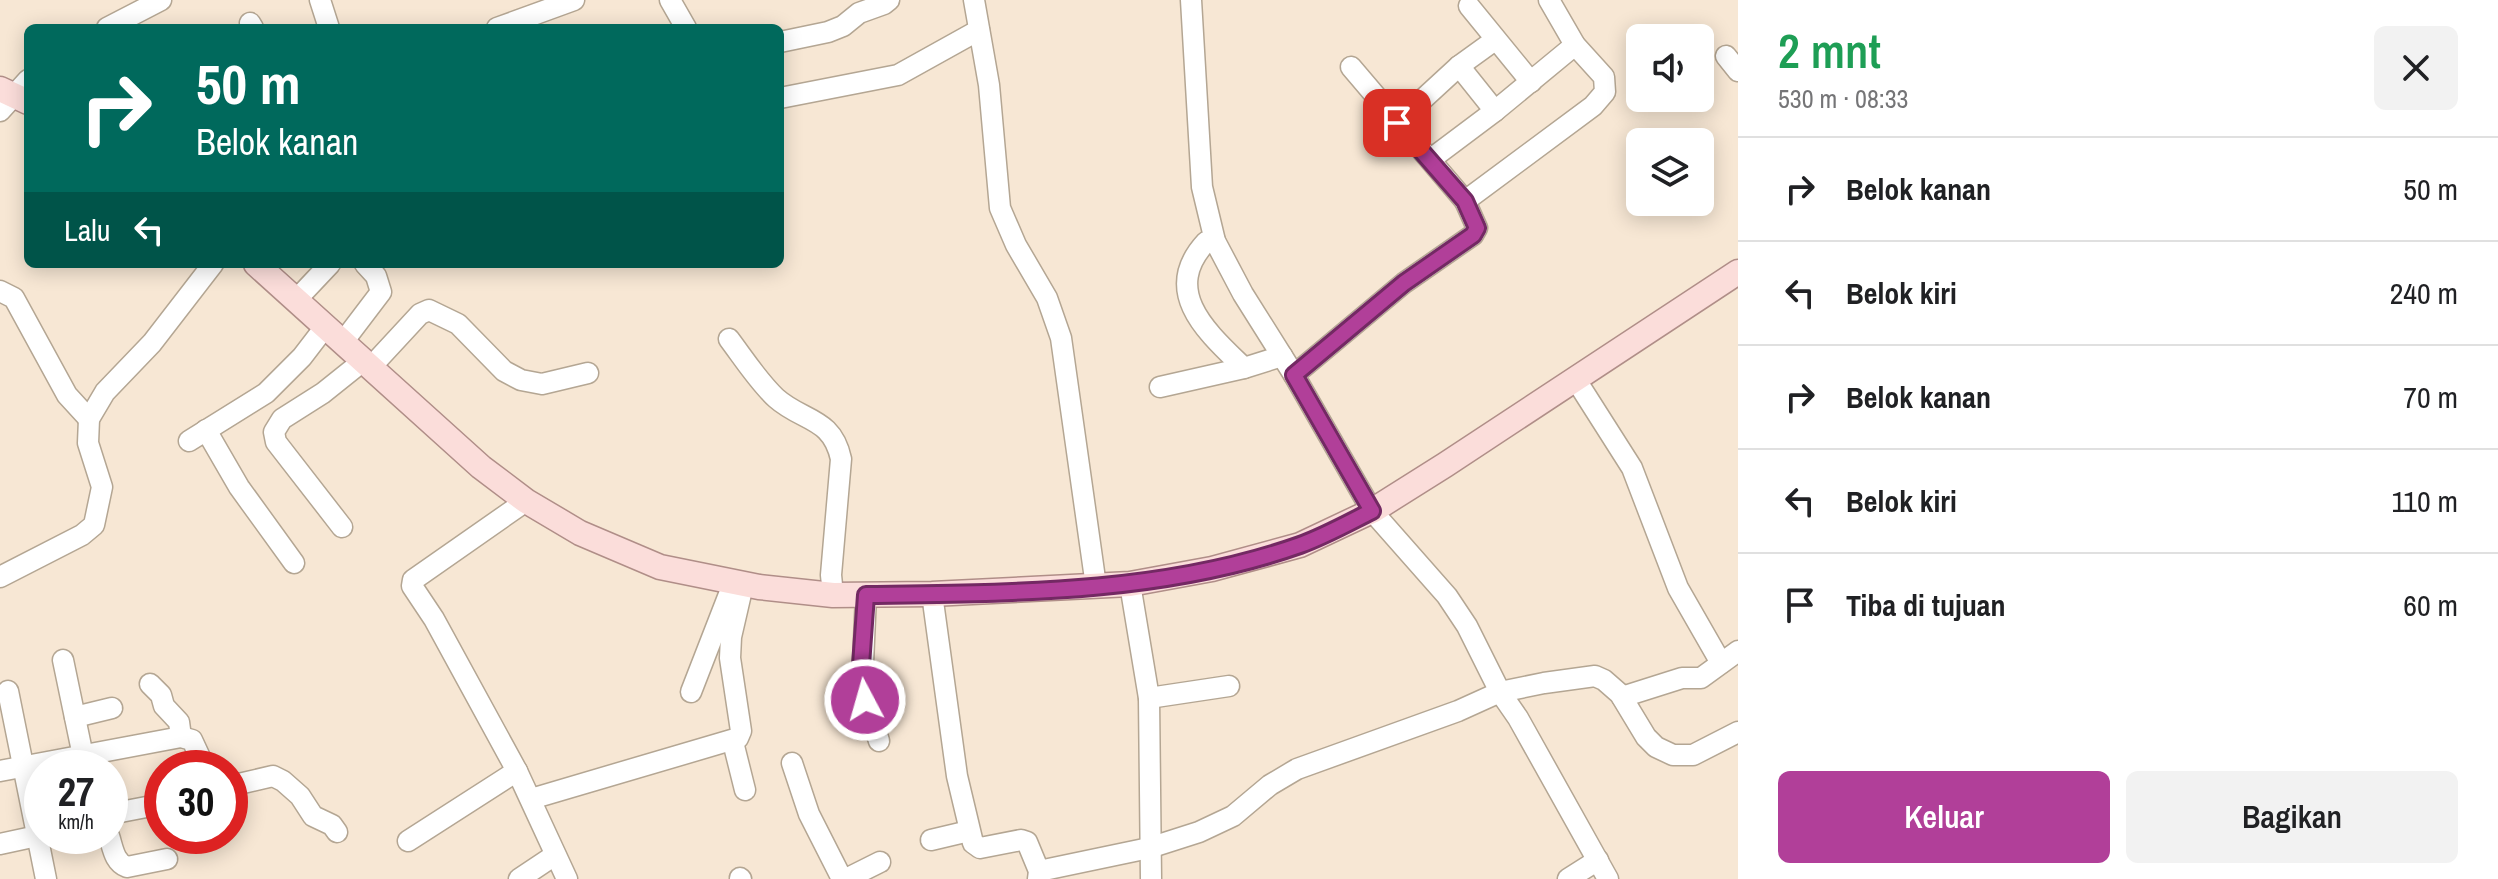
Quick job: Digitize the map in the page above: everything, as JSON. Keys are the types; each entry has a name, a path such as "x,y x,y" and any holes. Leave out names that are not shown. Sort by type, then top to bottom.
{"main road":[{"path":"260,268 481,467 526,501 580,533 660,567 738,584 833,595 932,594 1130,584 1280,552 1321,537 1372,511 1738,272"}],"street":[{"path":"115,24 161,0"},
{"path":"320,0 328,24"},
{"path":"508,24 572,0"},
{"path":"670,0 684,24"},
{"path":"784,41 828,32 843,26 859,13 889,0"},
{"path":"974,0 989,85 1000,208 1016,245 1047,298 1061,338 1096,586"},
{"path":"1191,0 1202,187 1215,241 1243,294 1294,375 1372,511 1447,596 1473,637 1500,692 1518,718 1608,879"},
{"path":"1465,201 1593,106 1605,92 1604,77 1575,45 1549,0"},
{"path":"1469,6 1531,82"},
{"path":"784,97 898,75 979,30"},
{"path":"1397,123 1459,66 1495,40"},
{"path":"1431,159 1575,45"},
{"path":"1459,66 1495,111"},
{"path":"1294,375 1404,283 1473,235 1477,228 1465,201 1351,67"},
{"path":"1215,241 1206,242 1193,257 1185,286 1190,304 1213,338 1244,368"},
{"path":"0,577 82,535 94,525 102,487 88,443 89,419 105,392 152,343 210,268"},
{"path":"296,300 326,268"},
{"path":"294,563 198,435 266,393 302,357 334,334 381,292 376,276 369,268"},
{"path":"0,291 14,298 67,395 89,419"},
{"path":"342,527 276,442 274,432 282,419 366,365 420,314 429,310 458,324 504,371 521,380 542,384 588,373"},
{"path":"729,339 775,397 789,409 822,424 837,444 840,469 831,575 833,595"},
{"path":"1160,387 1282,356"},
{"path":"1576,380 1632,468 1678,588 1734,654 1701,678 1682,678 1622,697"},
{"path":"526,501 413,580 412,586 434,619 517,771 567,879"},
{"path":"691,692 738,584"},
{"path":"531,799 733,742 738,738 741,731 732,678 731,637 738,584"},
{"path":"1130,584 1149,698 1151,879"},
{"path":"932,594 957,776 969,831 978,848 992,848 1021,840 1027,842 1038,875 1047,868 1149,848 1221,824 1270,785 1297,769 1458,711 1500,692 1595,676 1613,686 1646,737 1656,747 1673,755 1693,755 1738,732"},
{"path":"866,595 862,686 879,741"},
{"path":"63,660 82,750"},
{"path":"150,684 179,722 181,737"},
{"path":"1149,698 1229,686"},
{"path":"8,691 6,715 24,770"},
{"path":"75,717 112,708"},
{"path":"114,750 181,737 192,740 197,750"},
{"path":"733,742 745,790"},
{"path":"792,763 809,814 844,879 880,862"},
{"path":"0,771 23,766"},
{"path":"408,841 517,771"},
{"path":"248,782 273,776 278,778 300,796 313,816 332,825 337,832"},
{"path":"0,832 24,831"},
{"path":"931,840 969,831"},
{"path":"0,844 24,835"},
{"path":"42,854 46,879"},
{"path":"116,854 121,865 127,867 167,859"},
{"path":"519,879 555,855"},
{"path":"1568,879 1598,860"}],"route":[{"path":"865,700 861,665 866,595 1130,584 1212,569 1280,552 1321,537 1372,511 1294,375 1404,283 1473,235 1477,228 1465,201 1397,123"}]}
